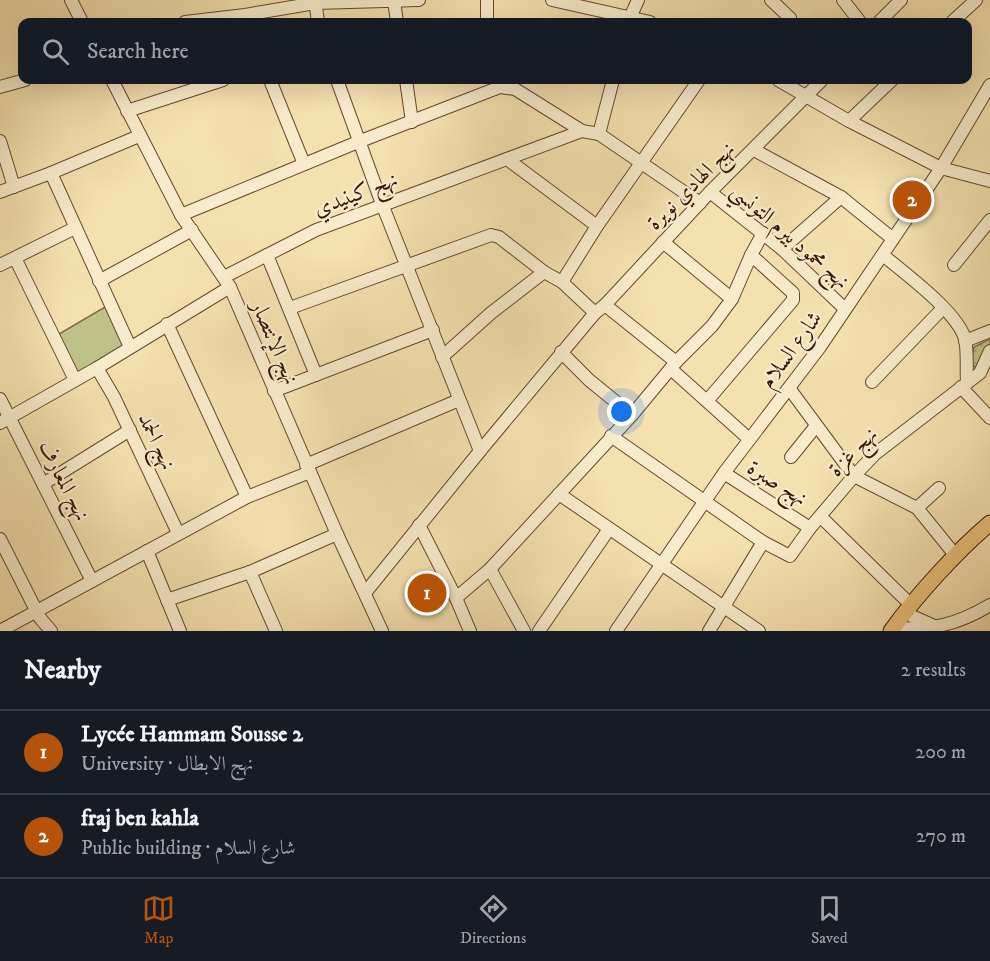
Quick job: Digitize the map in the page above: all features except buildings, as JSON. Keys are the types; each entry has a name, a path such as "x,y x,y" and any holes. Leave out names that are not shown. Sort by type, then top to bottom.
{"main road":[{"path":"892,630 956,556 990,523"}],"street":[{"path":"71,0 80,18"},
{"path":"251,18 315,2 419,0"},
{"path":"487,0 487,18"},
{"path":"552,0 621,18"},
{"path":"630,18 638,0"},
{"path":"771,0 790,18"},
{"path":"843,0 857,18"},
{"path":"883,18 901,0"},
{"path":"956,18 976,0"},
{"path":"394,1 396,18"},
{"path":"315,2 317,18"},
{"path":"0,87 18,82"},
{"name":"نهج الإنتصار","path":"114,84 181,216 227,282 382,631"},
{"path":"127,111 211,84"},
{"path":"272,84 304,164"},
{"path":"338,84 358,142 480,452"},
{"path":"407,84 412,122"},
{"path":"599,134 612,84"},
{"path":"562,282 597,226 696,84"},
{"path":"785,84 849,121 940,168 990,181"},
{"name":"نهج الهادي نويرة","path":"419,525 561,352 710,192 818,84"},
{"path":"849,121 888,84"},
{"name":"شارع السلام","path":"620,630 724,473 820,347 883,255 940,168 990,85"},
{"path":"181,216 358,142 412,122 485,86 515,89 582,131 599,134 700,203"},
{"name":"نهج كينيدي","path":"4,420 98,368 267,255 316,230 582,131"},
{"path":"0,192 139,136"},
{"path":"0,141 14,187"},
{"path":"754,150 841,197 893,239"},
{"path":"507,159 597,226"},
{"path":"51,173 130,347"},
{"name":"نهج محمود بيرم التونسي","path":"710,192 782,249 844,309"},
{"path":"782,249 841,197"},
{"path":"954,265 990,220"},
{"path":"0,265 75,228"},
{"path":"99,281 192,230"},
{"path":"456,598 490,569 712,326 732,299 763,233"},
{"path":"290,308 491,235 499,237 544,272 600,309 674,366 707,401 749,439"},
{"path":"663,242 732,299"},
{"path":"267,255 316,375"},
{"path":"707,401 793,300 793,293 751,255"},
{"path":"883,255 957,323 965,341 964,384 990,418"},
{"path":"15,258 75,380"},
{"path":"442,357 491,313 544,272"},
{"path":"872,382 943,308"},
{"path":"167,324 247,496"},
{"path":"274,391 433,330"},
{"path":"965,341 990,331"},
{"name":"نهج غزة","path":"763,542 790,556 810,528 854,476 893,439 980,373 990,351"},
{"path":"561,352 588,380 632,415"},
{"name":"نهج الحمد","path":"98,368 178,533"},
{"path":"789,388 854,476 917,508 956,556"},
{"name":"نهج المعارف","path":"0,399 4,420 43,484 92,581"},
{"path":"0,631 247,496 459,400"},
{"path":"791,457 816,426"},
{"path":"43,484 130,430"},
{"path":"611,435 763,542 709,631"},
{"name":"نهج صبرة","path":"724,473 810,528"},
{"path":"917,508 939,488"},
{"path":"559,494 759,631"},
{"path":"821,517 908,609 931,629"},
{"path":"365,593 419,525 470,631"},
{"path":"539,631 609,529"},
{"path":"167,600 250,572 337,534"},
{"path":"0,539 36,611 51,631"},
{"path":"147,551 180,631"},
{"path":"490,569 524,631"},
{"path":"250,572 276,631"},
{"path":"892,630 931,629 969,618 990,605"},
{"path":"264,631 271,619"}],"green space":[{"path":"105,307 128,344 77,374 59,334"},
{"path":"990,339 990,344 978,368 970,365 974,347"}],"place":[{"name":"fraj ben kahla","path":"912,200"},
{"name":"Lycée Hammam Sousse 2","path":"427,593"}]}
